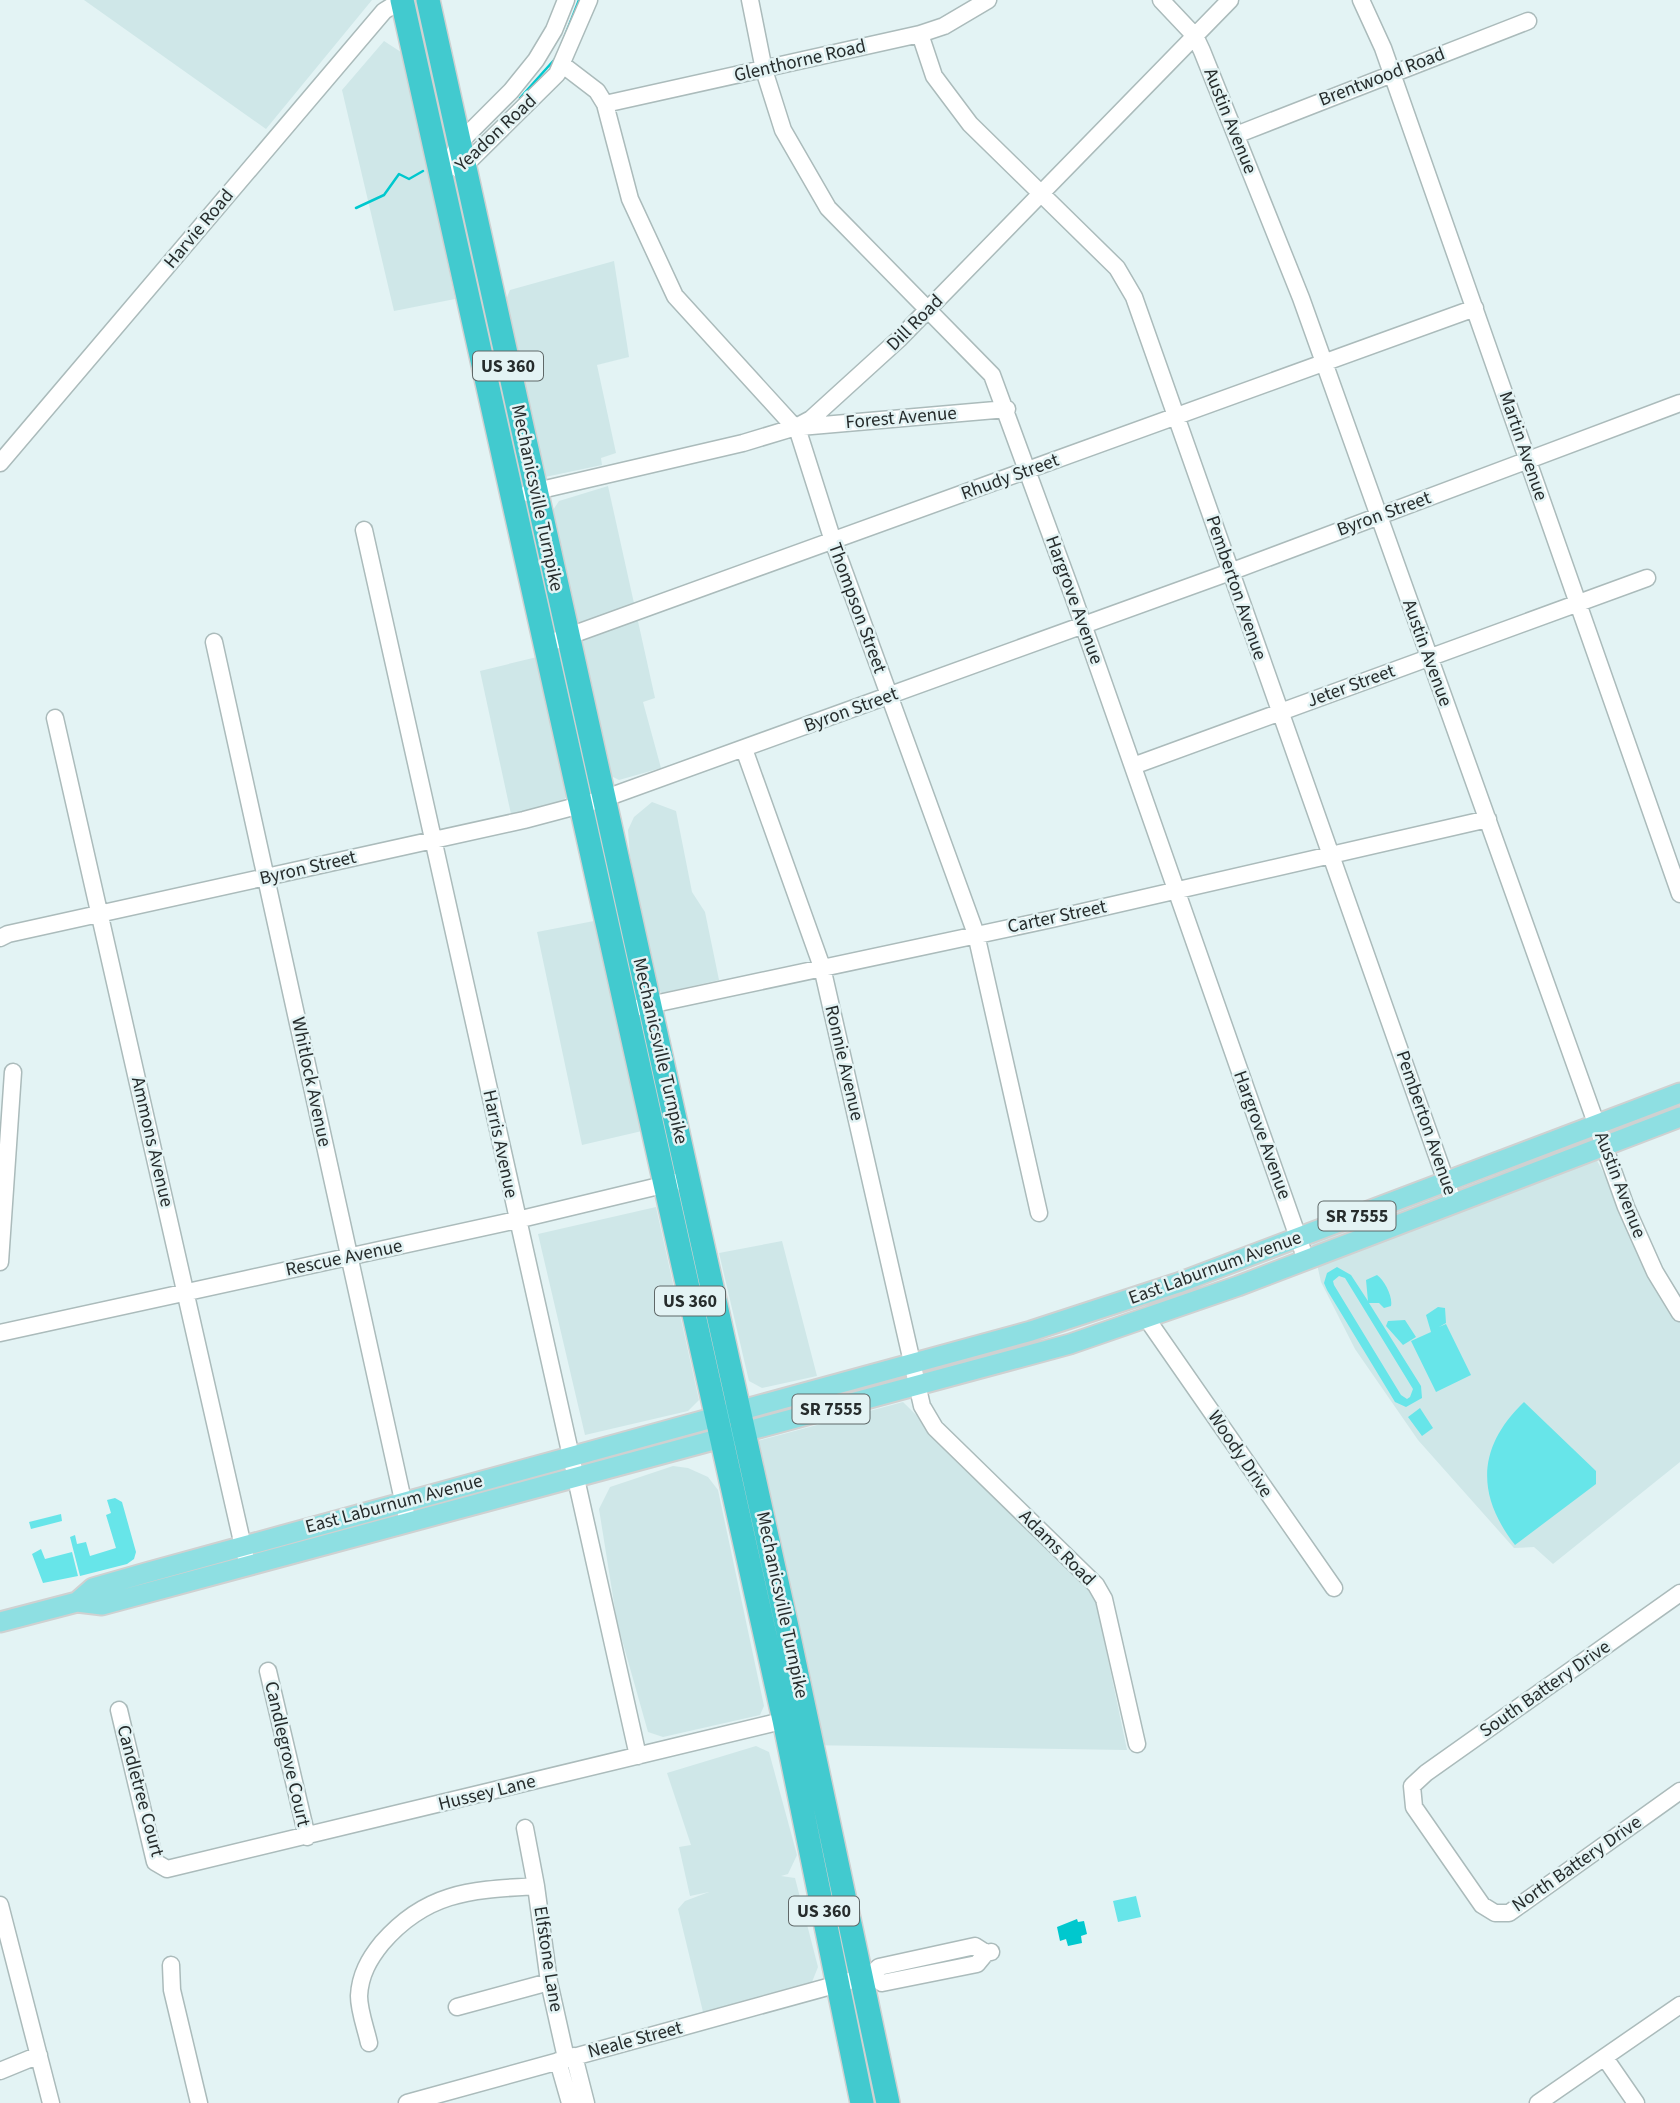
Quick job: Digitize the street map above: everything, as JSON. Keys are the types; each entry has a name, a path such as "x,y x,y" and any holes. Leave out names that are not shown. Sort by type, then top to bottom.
{"highway":[{"name":"Mechanicsville Turnpike","path":"402,0 783,1720 862,2103"},
{"name":"Mechanicsville Turnpike","path":"428,0 806,1714 867,1976 888,2103"}],"main road":[{"name":"East Laburnum Avenue","path":"742,1422 913,1364 1062,1321 1299,1238 1680,1093"},
{"name":"East Laburnum Avenue","path":"742,1422 917,1385 1147,1319 1680,1117"},
{"path":"718,1428 742,1422"},
{"name":"East Laburnum Avenue","path":"0,1622 77,1602 102,1605 247,1566 661,1453 718,1428"},
{"name":"East Laburnum Avenue","path":"77,1602 93,1588 403,1501 569,1457 718,1428"}],"street":[{"name":"Harvie Road","path":"0,463 384,11 402,0"},
{"name":"Yeadon Road","path":"442,179 459,143 536,60 554,30 566,0"},
{"name":"Yeadon Road","path":"442,179 464,168 563,65 589,0"},
{"name":"Hargrove Avenue","path":"750,0 764,70 783,130 828,208 930,308 992,375 1306,1259"},
{"name":"Glenthorne Road","path":"605,104 920,34 944,26 988,0"},
{"name":"Austin Avenue","path":"1161,0 1195,36 1236,135 1324,364 1604,1146 1642,1245 1680,1313"},
{"name":"Dill Road","path":"512,494 536,492 743,443 796,427 836,399 930,308 1230,0"},
{"name":"Martin Avenue","path":"1361,0 1392,73 1680,894"},
{"name":"Brentwood Road","path":"1236,135 1528,20"},
{"name":"Pemberton Avenue","path":"920,34 934,76 970,124 1043,192 1117,268 1128,287 1454,1204"},
{"name":"Thompson Street","path":"563,65 597,91 605,104 630,199 675,296 796,427 833,541 976,934 1039,1213"},
{"name":"Rhudy Street","path":"544,645 1475,308"},
{"name":"Byron Street","path":"0,939 8,934 433,840 603,799 1230,572 1680,403"},
{"name":"Forest Avenue","path":"796,427 1006,409"},
{"name":"Harris Avenue","path":"365,530 569,1457 638,1756"},
{"name":"Jeter Street","path":"1133,766 1647,578"},
{"name":"Whitlock Avenue","path":"214,642 408,1522"},
{"name":"Ammons Avenue","path":"55,718 247,1566"},
{"name":"Ronnie Avenue","path":"744,749 822,967 917,1385"},
{"name":"Carter Street","path":"625,1010 1488,819"},
{"path":"0,1262 13,1072"},
{"name":"Rescue Avenue","path":"0,1333 517,1220 688,1179"},
{"name":"Woody Drive","path":"1147,1319 1334,1588"},
{"name":"Adams Road","path":"917,1385 922,1406 935,1428 1096,1585 1104,1600 1137,1744"},
{"name":"South Battery Drive","path":"1412,1786 1426,1773 1680,1593"},
{"name":"Candlegrove Court","path":"268,1671 307,1837"},
{"name":"Candletree Court","path":"119,1710 155,1861 167,1870"},
{"name":"Hussey Lane","path":"167,1870 806,1714"},
{"name":"North Battery Drive","path":"1412,1786 1414,1807 1482,1905 1495,1913 1508,1913 1680,1791"},
{"path":"525,1828 536,1886"},
{"name":"Elfstone Lane","path":"369,2043 359,1998 361,1982 366,1965 399,1925 442,1897 461,1892 536,1886 549,1982 566,2058"},
{"path":"0,1906 51,2103"},
{"path":"867,1976 882,1983 977,1964 988,1952"},
{"path":"171,1965 172,1990 199,2103"},
{"name":"Neale Street","path":"407,2103 867,1976"},
{"path":"457,2007 549,1982"},
{"path":"1538,2103 1680,2005"},
{"path":"0,2071 38,2055"},
{"path":"566,2058 570,2103"},
{"path":"566,2058 586,2103"},
{"path":"1605,2058 1636,2103"}],"shaded area":[{"path":"84,0 372,0 266,129"},
{"path":"384,41 404,54 455,299 394,311 342,90"},
{"path":"614,261 629,357 597,365 616,453 601,458 602,465 545,477 505,302 510,290"},
{"path":"608,486 655,698 643,702 661,768 619,780 611,776 553,510 559,501"},
{"path":"537,657 567,796 562,802 511,814 480,671"},
{"path":"652,802 676,811 692,892 705,912 719,980 662,993 658,989 630,856 628,830 634,817"},
{"path":"594,921 642,1131 582,1145 537,932"},
{"path":"1587,1142 1680,1315 1680,1462 1553,1564 1534,1547 1514,1548 1418,1440 1355,1349 1321,1282 1312,1242"},
{"path":"656,1207 699,1400 688,1411 585,1435 538,1234"},
{"path":"782,1241 817,1376 762,1388 749,1381 719,1253"},
{"path":"1337,1267 1351,1275 1368,1301 1366,1280 1377,1275 1383,1281 1390,1294 1391,1306 1384,1308 1379,1303 1369,1303 1421,1386 1422,1398 1406,1407 1395,1402 1327,1290 1324,1283 1327,1273","holes":["1339,1276 1345,1278 1413,1389 1407,1399 1401,1395 1334,1285 1333,1281"]},
{"path":"1438,1307 1445,1308 1446,1323 1439,1327 1446,1324 1471,1375 1436,1392 1411,1341 1431,1332 1426,1315"},
{"path":"1405,1320 1416,1337 1403,1345 1386,1326 1388,1321"},
{"path":"903,1402 1086,1583 1096,1602 1127,1750 803,1745 735,1447"},
{"path":"1524,1402 1596,1471 1596,1484 1515,1545 1493,1508 1487,1472 1497,1436"},
{"path":"1420,1408 1433,1428 1422,1436 1408,1417"},
{"path":"673,1466 688,1468 708,1477 718,1490 764,1706 760,1715 663,1737 648,1732 617,1622 599,1509 610,1487"},
{"path":"115,1498 122,1502 136,1552 134,1559 127,1564 80,1576 70,1537 75,1535 77,1544 86,1542 90,1556 116,1548 106,1515 111,1513 107,1500"},
{"path":"61,1514 62,1521 31,1529 29,1522"},
{"path":"41,1549 45,1559 72,1552 78,1576 43,1583 32,1554"},
{"path":"756,1746 769,1752 797,1855 788,1874 781,1876 795,1878 818,1967 812,1982 703,2012 678,1909 685,1901 709,1892 690,1896 679,1847 691,1845 667,1773"},
{"path":"1136,1896 1141,1917 1118,1922 1113,1901"},
{"path":"1077,1919 1078,1922 1084,1921 1087,1934 1081,1936 1082,1943 1068,1946 1066,1939 1060,1941 1057,1927"}],"waterway":[{"path":"561,46 579,0"},
{"path":"520,98 555,59"},
{"path":"356,208 384,195 399,174 409,179 423,171"}]}
